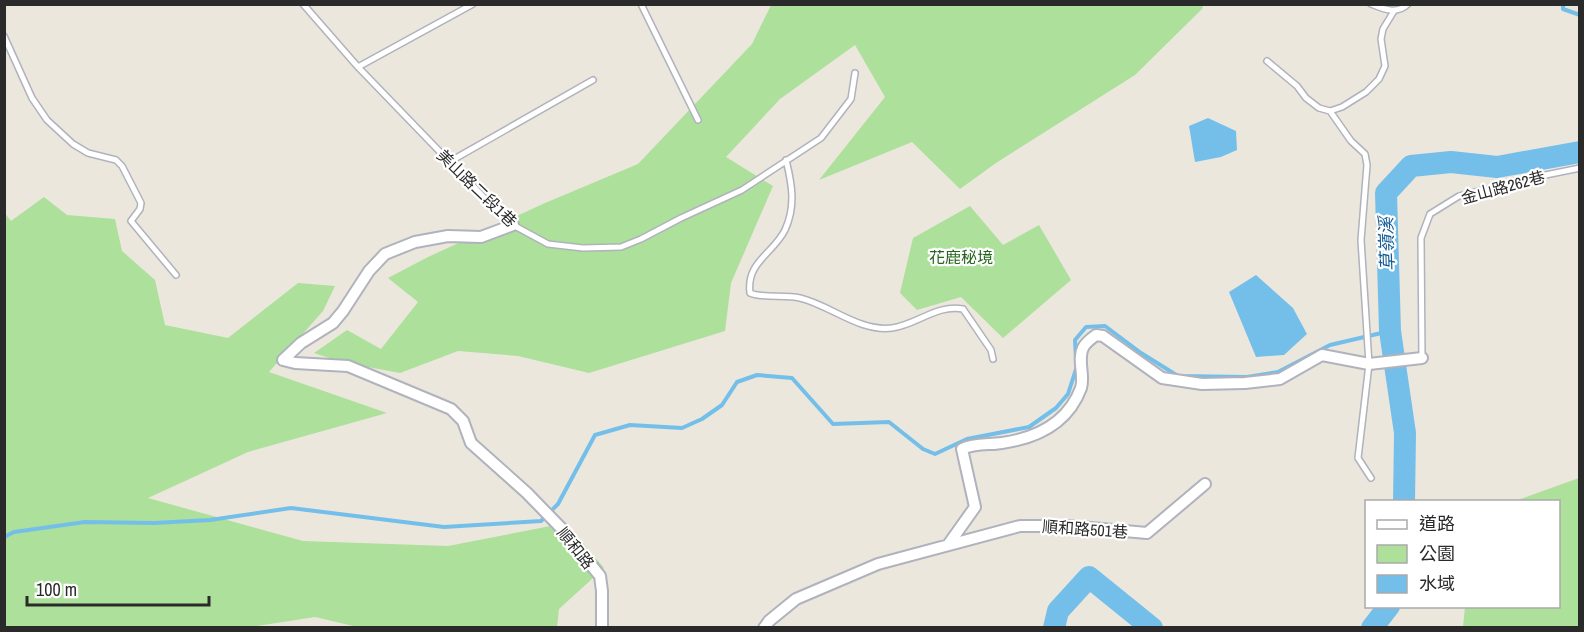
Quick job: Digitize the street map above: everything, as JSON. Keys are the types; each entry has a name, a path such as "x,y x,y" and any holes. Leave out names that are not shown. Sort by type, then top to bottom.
{"street":[{"name":"順和路","path":"513,225 481,237 448,237 415,242 385,254 369,271 333,323 302,343 284,360 295,363 348,366 451,409 463,422 466,435 471,443 542,508 600,576 602,627"},
{"path":"948,545 975,507 962,459 962,449 972,444 1001,444 1036,436 1062,419 1078,397 1084,380 1081,359 1083,347 1096,335 1103,336 1162,378 1202,384 1280,379 1322,356 1369,363 1422,358"},
{"name":"順和路501巷","path":"764,627 796,599 878,564 1020,526 1069,526 1147,533 1205,484"}],"lane":[{"name":"美山路二段1巷","path":"303,4 358,68 448,162 513,225 548,244 583,248 621,247 742,190 821,138 851,99 855,73"},
{"path":"358,68 473,4"},
{"path":"641,4 698,120"},
{"path":"1371,4 1394,11 1404,9 1408,4"},
{"path":"1267,62 1297,86 1306,98 1319,108 1330,111 1342,107 1366,92 1379,79 1385,66 1381,39 1383,29 1394,11"},
{"path":"4,36 32,98 48,120 73,144 88,153 116,160 122,166 141,203 140,209 131,220 176,275"},
{"path":"448,162 593,80"},
{"path":"1330,111 1351,141 1365,154 1367,165 1361,240 1369,363 1358,459 1371,478"},
{"path":"786,160 793,186 791,208 785,229 776,244 765,253 748,281 750,293 757,297 784,295 803,299 862,324 889,328 904,325 931,313 963,309 991,350 993,359"},
{"name":"金山路262巷","path":"1422,358 1421,238 1430,214 1459,196 1580,168"}],"green space":[{"path":"771,5 1202,5 1203,8 1135,75 996,163 960,189 912,142 819,180 885,97 855,45 780,99 726,157 773,186 731,283 725,331 589,373 518,356 458,351 400,373 341,362 314,353 347,330 381,349 418,302 388,278 545,203 638,164 752,44"},
{"path":"44,197 67,215 115,219 122,251 155,280 165,325 228,338 298,283 335,286 323,311 269,372 387,413 248,452 148,498 303,541 448,546 566,523 604,568 559,609 557,627 352,628 353,626 315,617 244,628 5,627 4,212 11,221"},
{"name":"花鹿秘境","path":"970,206 1003,245 1039,225 1071,280 1003,338 961,297 917,310 900,293 913,238"},
{"path":"1579,478 1579,627 1463,627 1465,608 1560,608 1560,500 1518,500"}],"water":[{"path":"1208,118 1236,131 1237,150 1221,157 1195,162 1189,126"},
{"path":"1256,275 1293,308 1307,334 1284,355 1256,357 1229,292"}],"waterway":[{"path":"1563,4 1563,9 1580,15"},
{"name":"草嶺溪","path":"1404,500 1405,433 1390,331 1386,193 1411,166 1451,162 1497,167 1580,152"},
{"path":"1076,359 1075,340 1086,327 1105,326 1141,353 1178,376 1247,377 1278,372 1330,345 1390,331"},
{"path":"4,537 14,532 85,522 154,523 210,520 291,508 444,527 541,521 558,504 595,435 630,425 682,428 702,419 722,405 737,382 757,375 792,378 833,424 889,422 923,449 935,454 967,439 1029,427 1056,408 1068,394 1077,366"},
{"name":"草嶺溪","path":"1054,628 1058,611 1089,577 1152,628"},
{"name":"草嶺溪","path":"1372,628 1387,608"}]}
